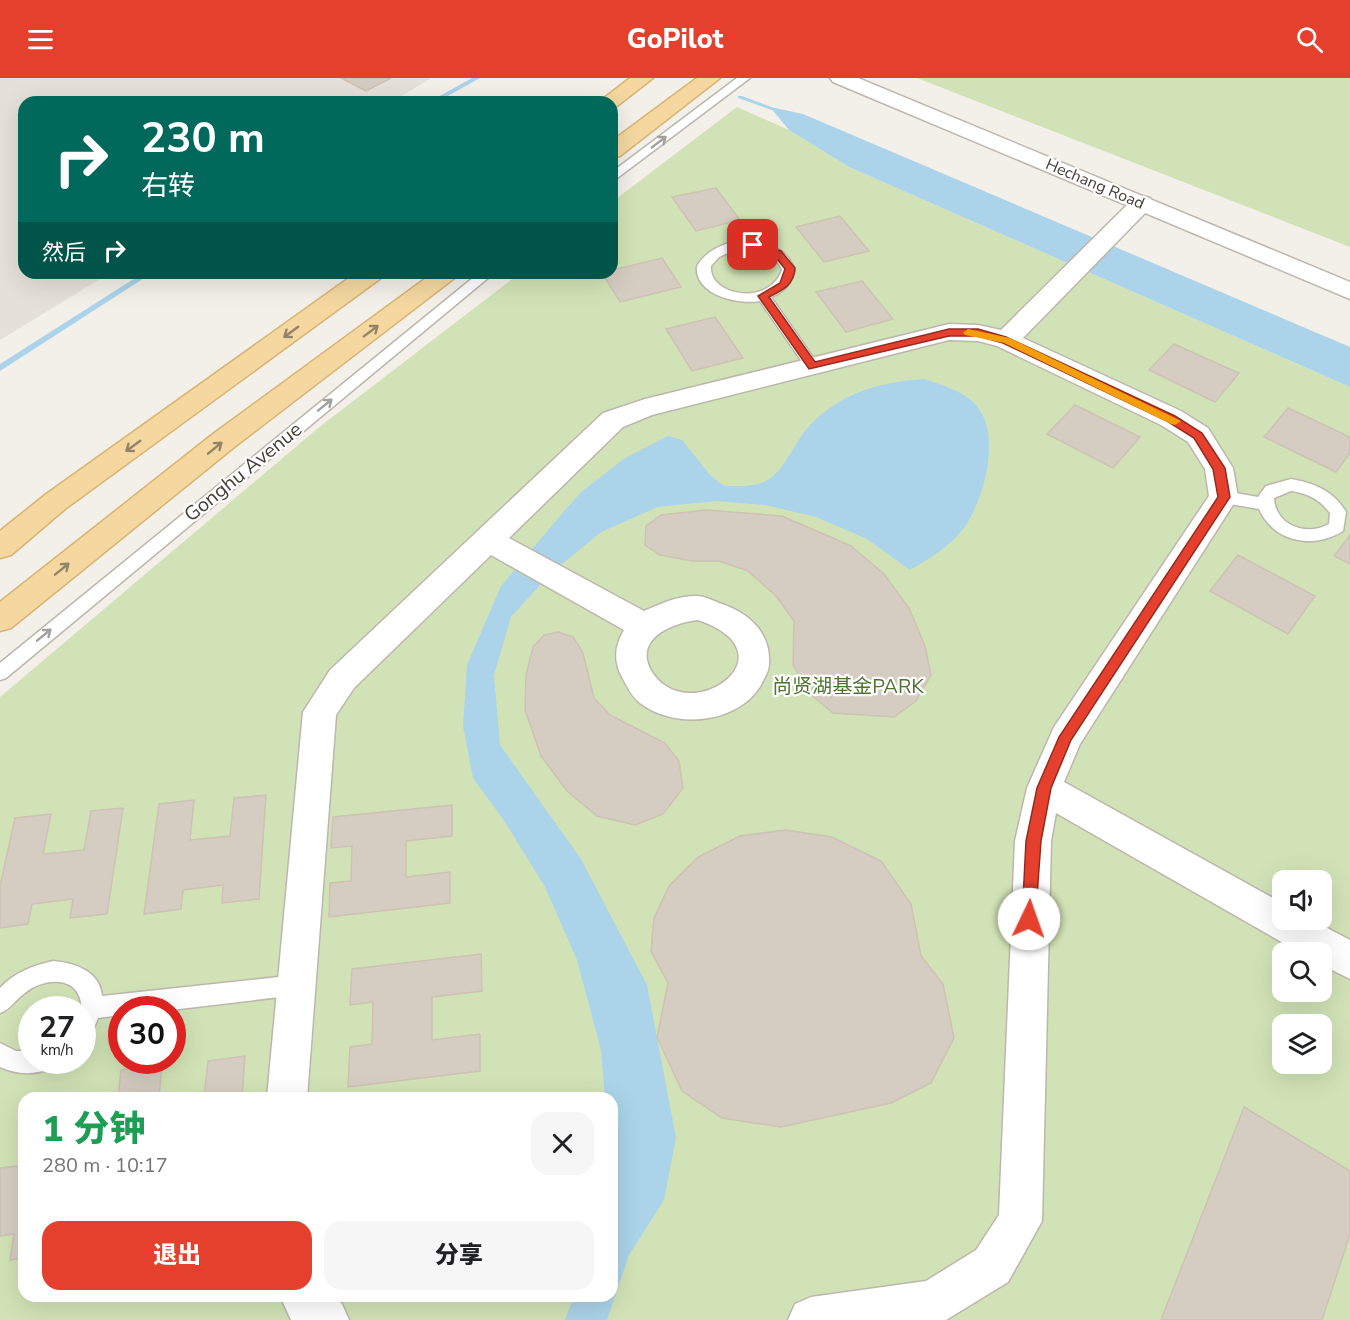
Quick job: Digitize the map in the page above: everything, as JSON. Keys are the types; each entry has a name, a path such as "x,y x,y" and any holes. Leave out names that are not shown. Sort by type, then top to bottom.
{"main road":[{"path":"618,96 643,78"},
{"path":"618,147 710,78"},
{"path":"0,548 55,502 364,279"},
{"name":"Gonghu Avenue","path":"0,619 223,441 441,279"}],"street":[{"name":"Hechang Road","path":"840,78 1350,291"},
{"name":"Hechang Road","path":"862,78 1350,278"},
{"path":"1006,340 1142,203"},
{"path":"288,1092 320,712 342,679 613,420 645,408 949,332 978,333 1006,340 1171,418 1198,435 1219,468 1224,497 1066,737 1044,788 1033,841 1020,1221 992,1266 933,1303 811,1320"},
{"path":"488,540 645,626"},
{"path":"1044,788 1350,961"},
{"path":"305,1302 326,1320"}],"lane":[{"path":"618,173 744,78"},
{"path":"739,244 759,246 777,253 790,268 789,277 775,291 763,296 749,298 721,292 705,277 704,267 707,259 715,252 739,244"},
{"name":"Gonghu Avenue","path":"0,673 480,279"},
{"path":"763,296 812,366"},
{"path":"1224,497 1265,504"},
{"path":"0,1003 27,978 58,969 73,972 84,981 91,996"},
{"path":"96,1007 297,985"},
{"path":"0,1054 18,1063"}],"shaded area":[{"path":"0,78 431,78 402,96 18,96 18,279 100,279 0,340"}],"green space":[{"path":"917,78 1350,78 1350,247"},
{"name":"尚贤湖基金PARK","path":"737,107 789,130 849,167 1350,387 1350,1320 0,1320 0,697 318,428 512,279 618,279 618,197"}],"water":[{"path":"770,107 803,114 1350,347 1350,387 849,167 789,130"},
{"path":"924,379 959,392 977,406 988,432 988,463 981,494 975,508 957,536 927,560 910,570 867,539 816,517 765,505 716,501 658,507 601,532 550,574 511,617 494,675 500,745 581,859 647,985 676,1138 664,1200 629,1255 618,1288 618,1092 604,1092 601,1050 577,960 545,887 505,822 473,778 463,726 467,665 501,586 581,492 625,458 668,436 682,440 710,475 724,486 762,483 778,471 805,431 830,408 859,392 890,383"},
{"path":"572,1302 613,1302 607,1320 565,1320"}],"building":[{"path":"341,78 391,78 366,91"},
{"path":"716,188 740,220 696,231 672,197"},
{"path":"840,216 869,251 824,262 796,227"},
{"path":"662,258 681,287 620,302 606,279 618,279 618,269"},
{"path":"862,281 893,319 846,332 816,292"},
{"path":"715,317 743,358 692,371 666,329"},
{"path":"1174,344 1239,373 1215,402 1149,370"},
{"path":"1075,405 1140,437 1113,468 1047,434"},
{"path":"1288,408 1350,437 1350,453 1336,472 1264,437"},
{"path":"706,510 782,516 851,546 884,574 909,608 925,646 931,675 916,701 894,717 833,713 809,693 793,665 794,621 776,596 748,571 719,561 692,561 660,555 645,545 646,526 661,515"},
{"path":"1350,535 1350,564 1334,556"},
{"path":"1238,555 1315,596 1288,634 1210,591"},
{"path":"558,632 573,637 583,653 594,698 610,715 665,743 679,761 683,788 663,814 635,825 597,816 567,791 541,756 525,710 526,675 533,647 544,635"},
{"path":"266,795 259,899 222,903 223,885 183,890 181,909 144,914 159,804 194,800 190,840 230,836 234,798"},
{"path":"452,805 452,836 406,841 406,877 450,872 450,903 329,917 330,883 351,881 352,846 331,848 333,817"},
{"path":"123,808 107,914 70,918 73,899 32,904 28,924 0,928 0,886 15,818 51,814 43,854 84,850 91,811"},
{"path":"786,830 832,837 881,861 911,904 921,956 943,984 954,1038 931,1083 891,1103 781,1127 722,1118 682,1091 657,1037 668,983 651,951 654,918 669,886 698,857 740,836"},
{"path":"481,954 482,991 432,997 432,1040 480,1034 480,1071 348,1087 350,1047 372,1044 373,1002 350,1005 352,969"},
{"path":"245,1056 242,1092 205,1092 208,1061"},
{"path":"121,1074 161,1074 160,1092 119,1092"},
{"path":"1244,1107 1350,1171 1350,1234 1322,1320 1161,1320"},
{"path":"18,1166 18,1259 10,1260 14,1234 0,1236 0,1168"}],"waterway":[{"path":"443,96 477,78"},
{"path":"740,97 782,112"},
{"path":"0,368 139,279"}],"slow traffic":[{"path":"968,333 978,333 1006,340 1175,421"}],"route":[{"path":"753,245 777,253 786,260 790,268 789,277 784,285 763,296 812,366 949,332 978,333 1006,340 1171,418 1198,435 1219,468 1224,497 1066,737 1044,788 1033,841 1029,919"}]}
